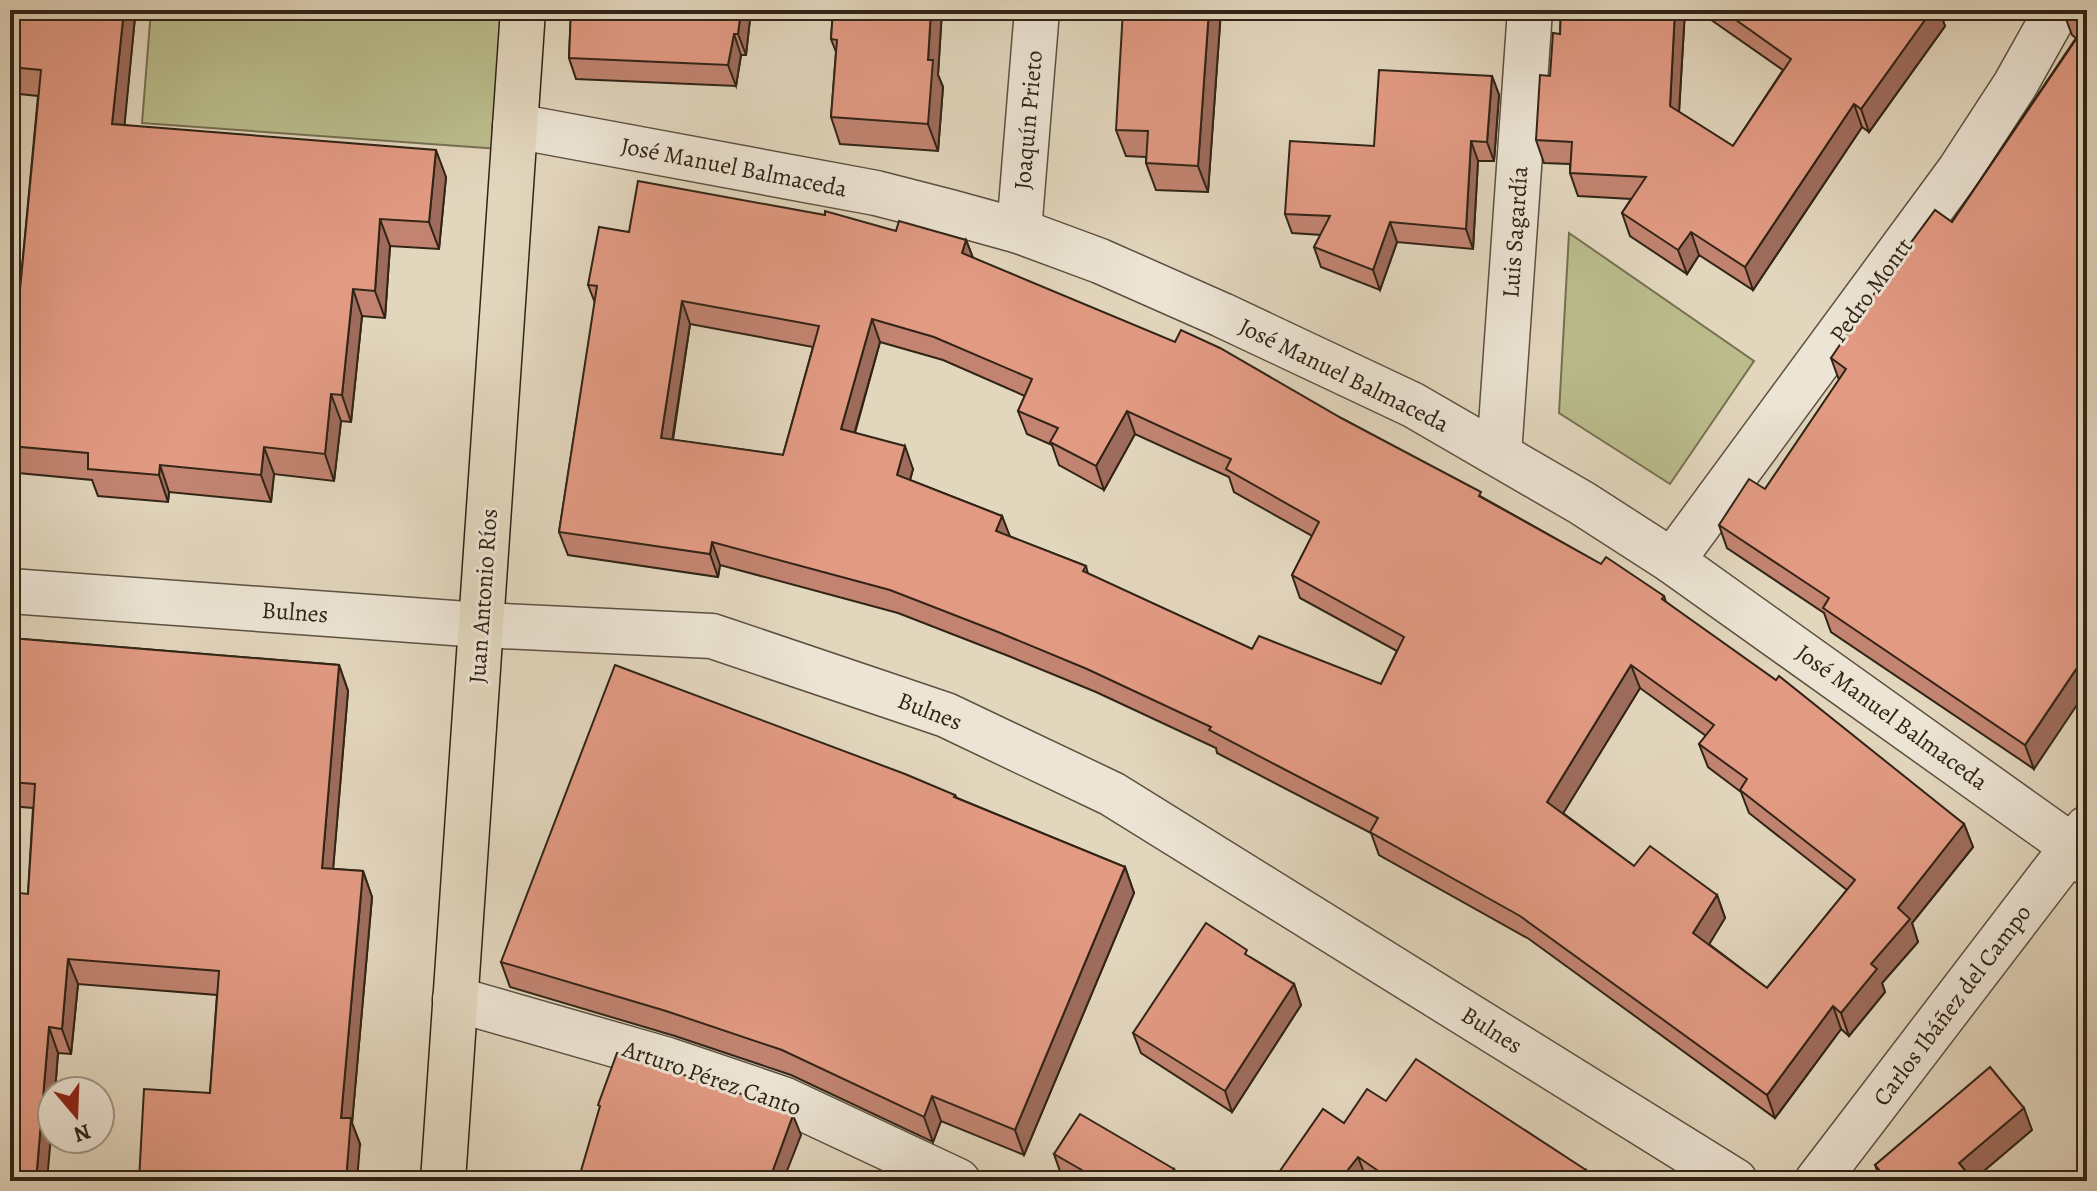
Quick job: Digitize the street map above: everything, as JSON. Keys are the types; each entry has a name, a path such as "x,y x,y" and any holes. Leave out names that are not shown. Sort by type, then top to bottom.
{"main road":[{"name":"Juan Antonio Ríos","path":"443,1181 523,10"}],"street":[{"name":"Joaquín Prieto","path":"1019,231 1037,10"},
{"name":"Luis Sagardía","path":"1499,454 1530,10"},
{"name":"Pedro Montt","path":"1672,561 1959,171 2015,85 2052,12"},
{"name":"José Manuel Balmaceda","path":"515,126 876,193 1019,231 1100,261 1222,315 1413,405 1499,454 1672,561 2082,846"},
{"name":"Bulnes","path":"10,591 481,625 712,636 946,715 1112,794 1735,1181"},
{"name":"Carlos Ibáñez del Campo","path":"1817,1181 2082,846"},
{"name":"Arturo Pérez Canto","path":"455,999 668,1060 783,1099 958,1181"}],"green space":[{"path":"151,10 523,10 514,150 142,123"},
{"path":"1569,233 1754,361 1670,484 1559,413"}],"building":[{"path":"10,10 124,10 112,124 436,150 429,222 380,219 375,291 353,289 342,395 331,394 325,454 264,447 261,475 160,465 159,475 88,469 88,453 10,446 10,299 19,300 41,70 10,67"},
{"path":"571,10 741,10 738,34 734,34 728,65 569,58"},
{"path":"833,10 931,10 928,60 933,60 928,124 831,117 837,40 831,39"},
{"path":"1123,10 1209,10 1198,166 1146,163 1148,131 1116,130"},
{"path":"1561,10 1675,10 1670,106 1733,146 1791,59 1722,10 1932,10 1861,109 1854,104 1745,267 1691,232 1678,250 1622,213 1646,177 1570,173 1572,142 1536,140 1540,75 1550,76 1553,33 1560,34"},
{"path":"2064,10 2087,10 2087,653 2025,745 1823,608 1829,598 1719,525 1749,479 1765,489 1846,369 1831,358 1884,279 1935,210 1952,222 2085,26"},
{"path":"1379,70 1492,76 1487,142 1471,141 1466,229 1390,222 1373,270 1314,247 1330,216 1285,214 1290,141 1374,146"},
{"path":"638,181 825,215 825,211 896,231 899,221 966,240 962,253 1175,342 1181,330 1220,348 1343,419 1481,492 1479,496 1601,564 1606,557 1664,596 1662,599 1776,680 1779,676 1964,824 1898,908 1910,919 1871,964 1877,969 1841,1013 1833,1006 1767,1095 1520,916 1370,832 1378,818 1209,730 1211,727 1087,669 890,590 712,542 710,554 559,532 597,286 588,285 599,227 629,232","holes":["682,301 819,326 783,455 661,438","872,319 934,337 1032,379 1018,411 1058,428 1050,442 1096,466 1127,411 1231,459 1226,469 1319,522 1292,575 1404,637 1381,684 1259,636 1252,649 1083,571 1086,566 996,531 1002,516 897,475 905,446 841,429","1631,665 1714,725 1699,744 1747,779 1740,790 1855,880 1767,988 1693,933 1717,895 1650,846 1634,866 1547,802"]},
{"path":"10,638 339,665 322,868 363,871 341,1118 351,1118 346,1181 139,1181 144,1089 210,1093 219,971 68,959 62,1029 49,1027 45,1075 36,1075 36,1181 10,1181 10,892 28,894 35,784 10,782"},
{"path":"615,665 905,774 1125,867 1015,1130 932,1096 924,1117 782,1050 666,1011 501,962"},
{"path":"1206,923 1247,950 1245,954 1294,984 1225,1091 1133,1033"},
{"path":"617,1053 766,1102 793,1115 769,1181 578,1181 598,1105"},
{"path":"1416,1059 1586,1170 1579,1181 1393,1181 1358,1157 1339,1181 1273,1181 1323,1109 1344,1123 1367,1089 1386,1101"},
{"path":"1990,1067 2024,1108 1959,1163 1974,1181 1888,1181 1875,1165"},
{"path":"1080,1114 1174,1169 1166,1181 1101,1181 1054,1154"}]}
